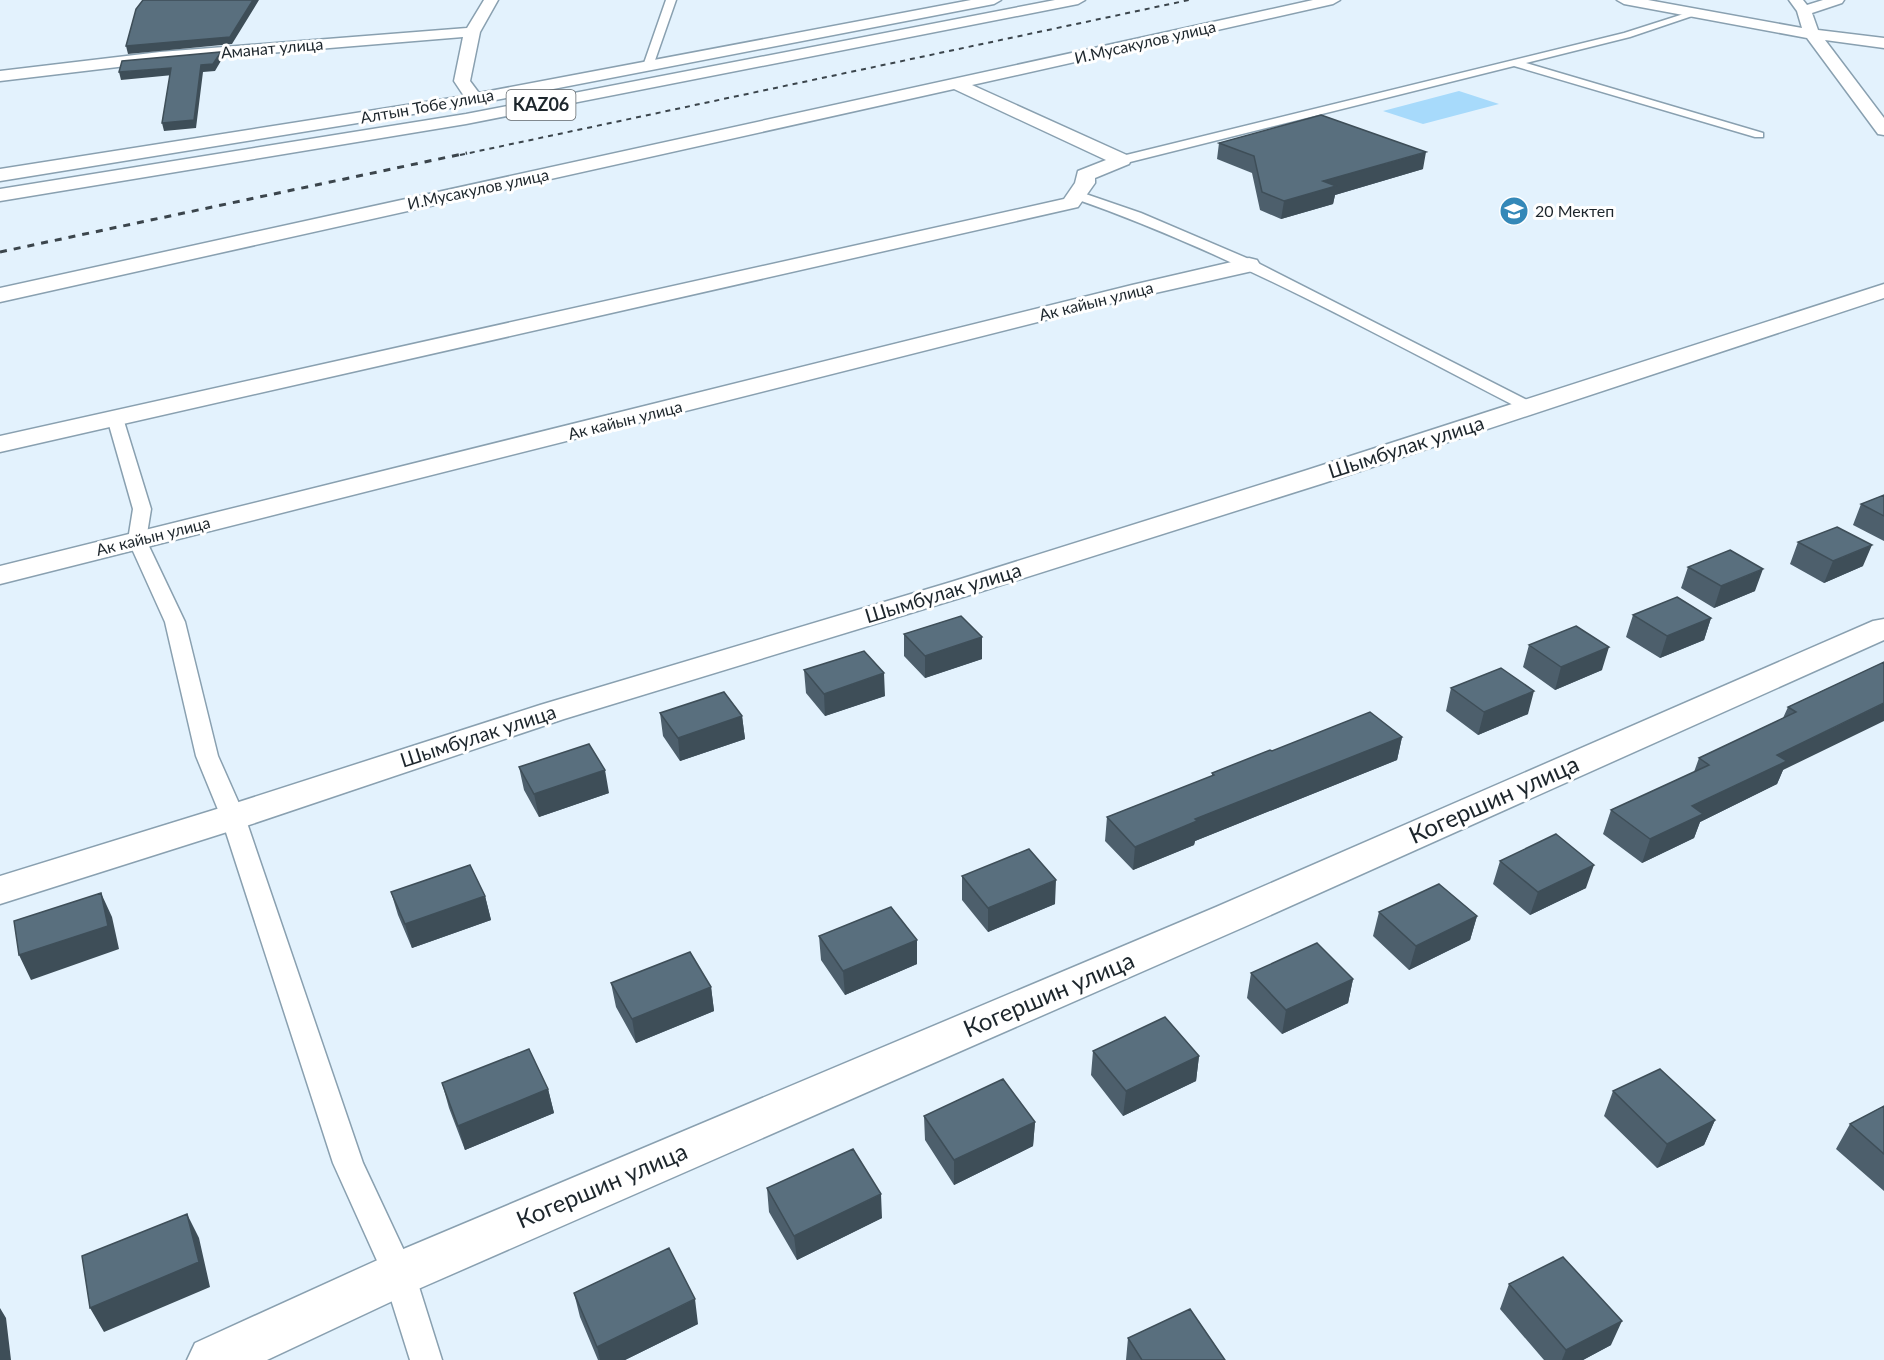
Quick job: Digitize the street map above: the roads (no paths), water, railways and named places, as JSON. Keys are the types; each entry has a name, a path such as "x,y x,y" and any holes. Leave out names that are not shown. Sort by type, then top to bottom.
{"main road":[{"path":"475,99 462,81 472,32 491,0"},
{"name":"Алтын Тобе улица","path":"0,175 475,99 994,0"},
{"name":"KАZ06","path":"0,187 330,135 516,102 1044,0"},
{"name":"KАZ06","path":"0,195 486,115 1078,0"},
{"name":"И.Мусакулов улица","path":"0,295 1333,0"},
{"path":"1624,0 1812,34 1884,43"},
{"path":"1837,0 1800,5 1812,34 1884,130"},
{"name":"Аманат улица","path":"0,76 160,57 472,32"},
{"path":"957,84 1122,160"},
{"path":"0,444 1071,203 1085,183 1085,175 1122,160"},
{"name":"Ак кайын улица","path":"0,575 1132,292 1249,265"},
{"name":"Шымбулак улица","path":"0,890 233,817 552,712 985,581 1884,291"},
{"name":"Когершин улица","path":"213,1360 399,1274 1230,916 1884,628"}],"lane":[{"path":"648,66 670,0"},
{"path":"1122,160 1626,35 1699,12"},
{"path":"1512,62 1759,135"},
{"path":"1077,195 1163,224 1529,407"},
{"path":"116,418 142,509 137,540 175,622 207,756 233,817 348,1162 399,1274 426,1360"}],"railway":[{"path":"460,155 1189,0"},
{"path":"0,252 467,153"}],"place":[{"name":"20 Мектеп","path":"1514,211"}]}
